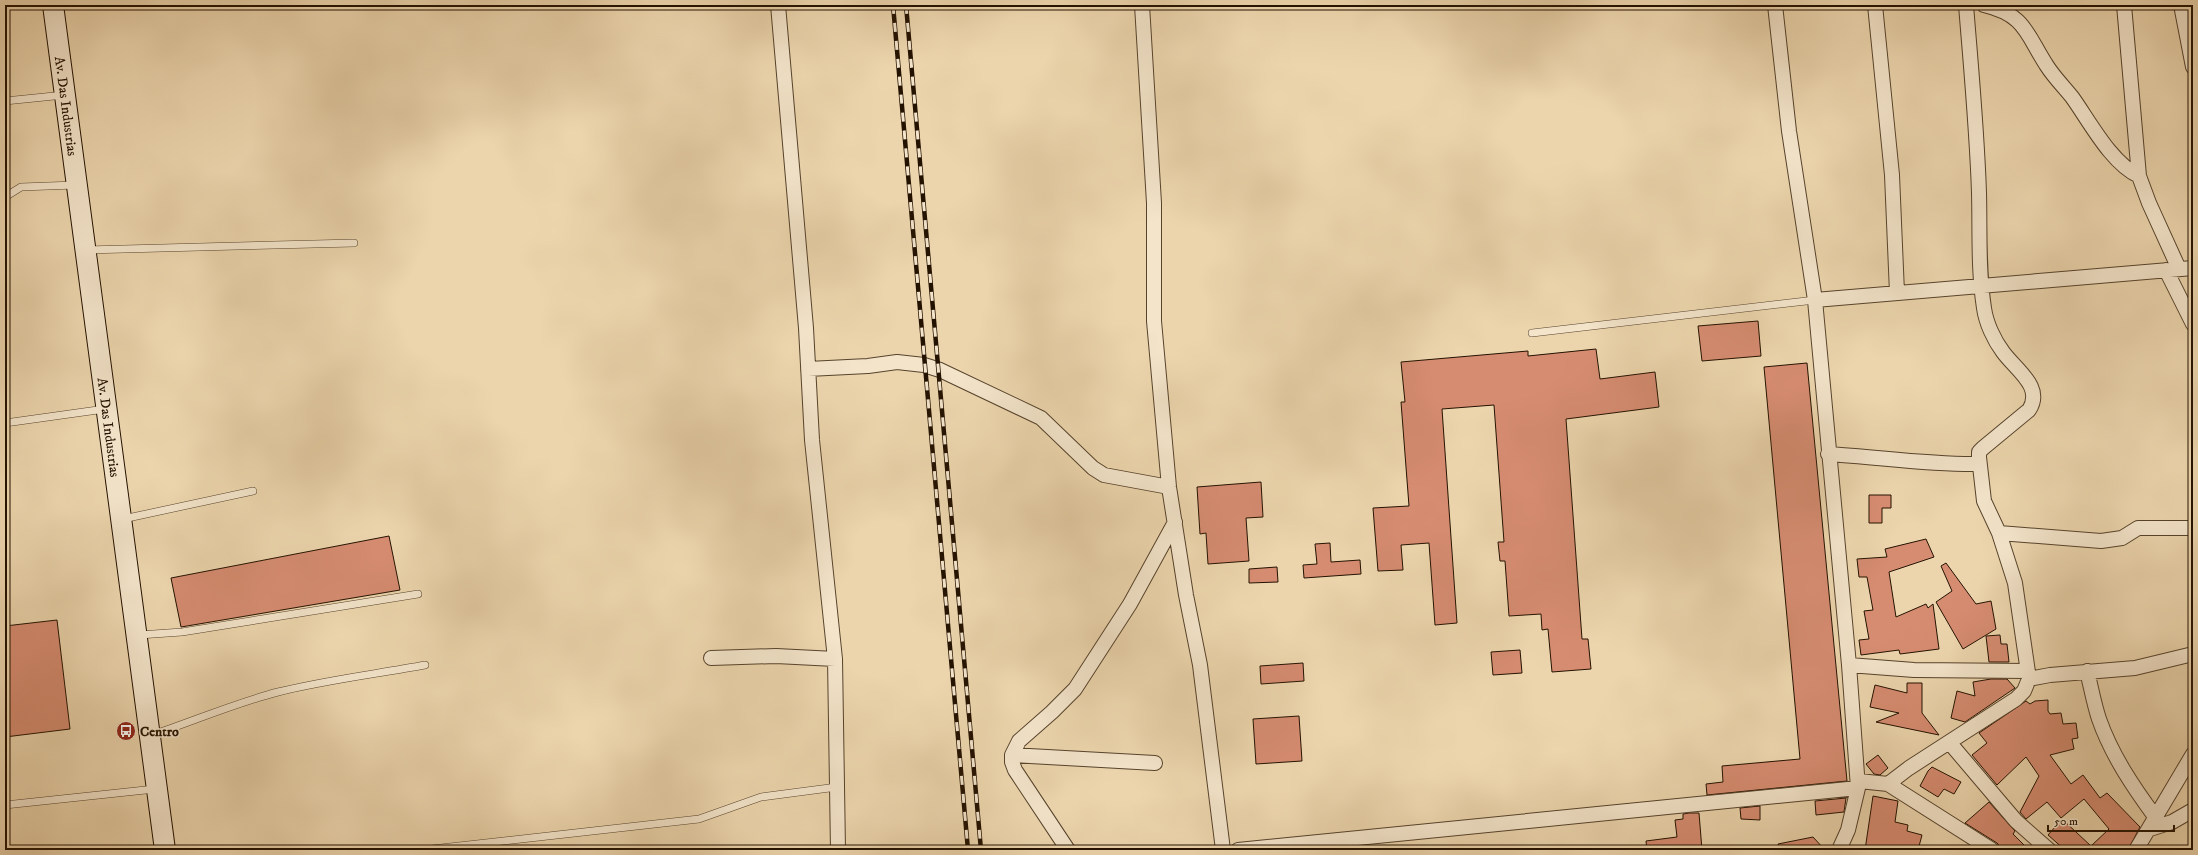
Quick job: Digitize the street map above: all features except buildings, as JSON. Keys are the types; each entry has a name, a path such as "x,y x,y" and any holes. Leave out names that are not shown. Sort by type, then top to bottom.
{"main road":[{"name":"Av. Das Industrias","path":"53,5 78,185 105,409 165,850"}],"street":[{"path":"778,5 808,369 813,448 835,659 838,850"},
{"path":"1142,5 1154,203 1154,321 1169,487 1186,595 1200,665 1223,850"},
{"path":"1775,5 1789,131 1815,300 1859,784 1848,830 1839,850"},
{"path":"1875,5 1892,175 1897,293"},
{"path":"1888,784 1908,768 2020,696 2028,675 2015,583 1999,533 1984,501 1979,464 1979,452 2029,410 2034,402 2034,394 2028,381 2003,352 1993,336 1984,310 1981,287 1979,191 1966,5"},
{"path":"1984,5 2001,9 2015,18 2030,34 2047,67 2120,163 2139,176"},
{"path":"2124,5 2139,176 2149,203 2179,269 2193,324"},
{"path":"2181,5 2193,67"},
{"path":"1815,300 2179,269"},
{"path":"808,369 868,366 897,362 924,365 940,370 1041,418 1093,468 1104,475 1169,487"},
{"path":"1828,454 1879,457 1940,465 1979,464"},
{"path":"1068,850 1015,770 1012,762 1012,755 1019,740 1052,712 1075,689 1130,604 1175,522"},
{"path":"1999,533 2101,541 2122,538 2138,528 2193,528"},
{"path":"1849,665 1914,670 2028,675 2136,668 2193,654"},
{"path":"711,658 776,656 835,659"},
{"path":"2087,671 2099,720 2124,773 2153,824"},
{"path":"1949,742 2016,821 2049,850"},
{"path":"2136,850 2153,824 2193,754"},
{"path":"1012,755 1155,762"},
{"path":"1238,850 1859,784 1888,784 1992,850"},
{"path":"2153,824 2172,822 2193,810"}],"lane":[{"path":"5,101 66,95"},
{"path":"5,197 21,187 78,185"},
{"path":"86,250 354,243"},
{"path":"1532,333 1815,300"},
{"path":"5,423 105,409"},
{"path":"120,519 253,491"},
{"path":"136,635 182,632 418,594"},
{"path":"150,736 197,720 236,704 279,692 425,665"},
{"path":"423,850 462,848 699,820 761,797 837,787"},
{"path":"5,805 157,789"}],"railway":[{"path":"893,5 968,850"},
{"path":"906,5 981,850"}],"place":[{"name":"Centro","path":"126,731"}]}
